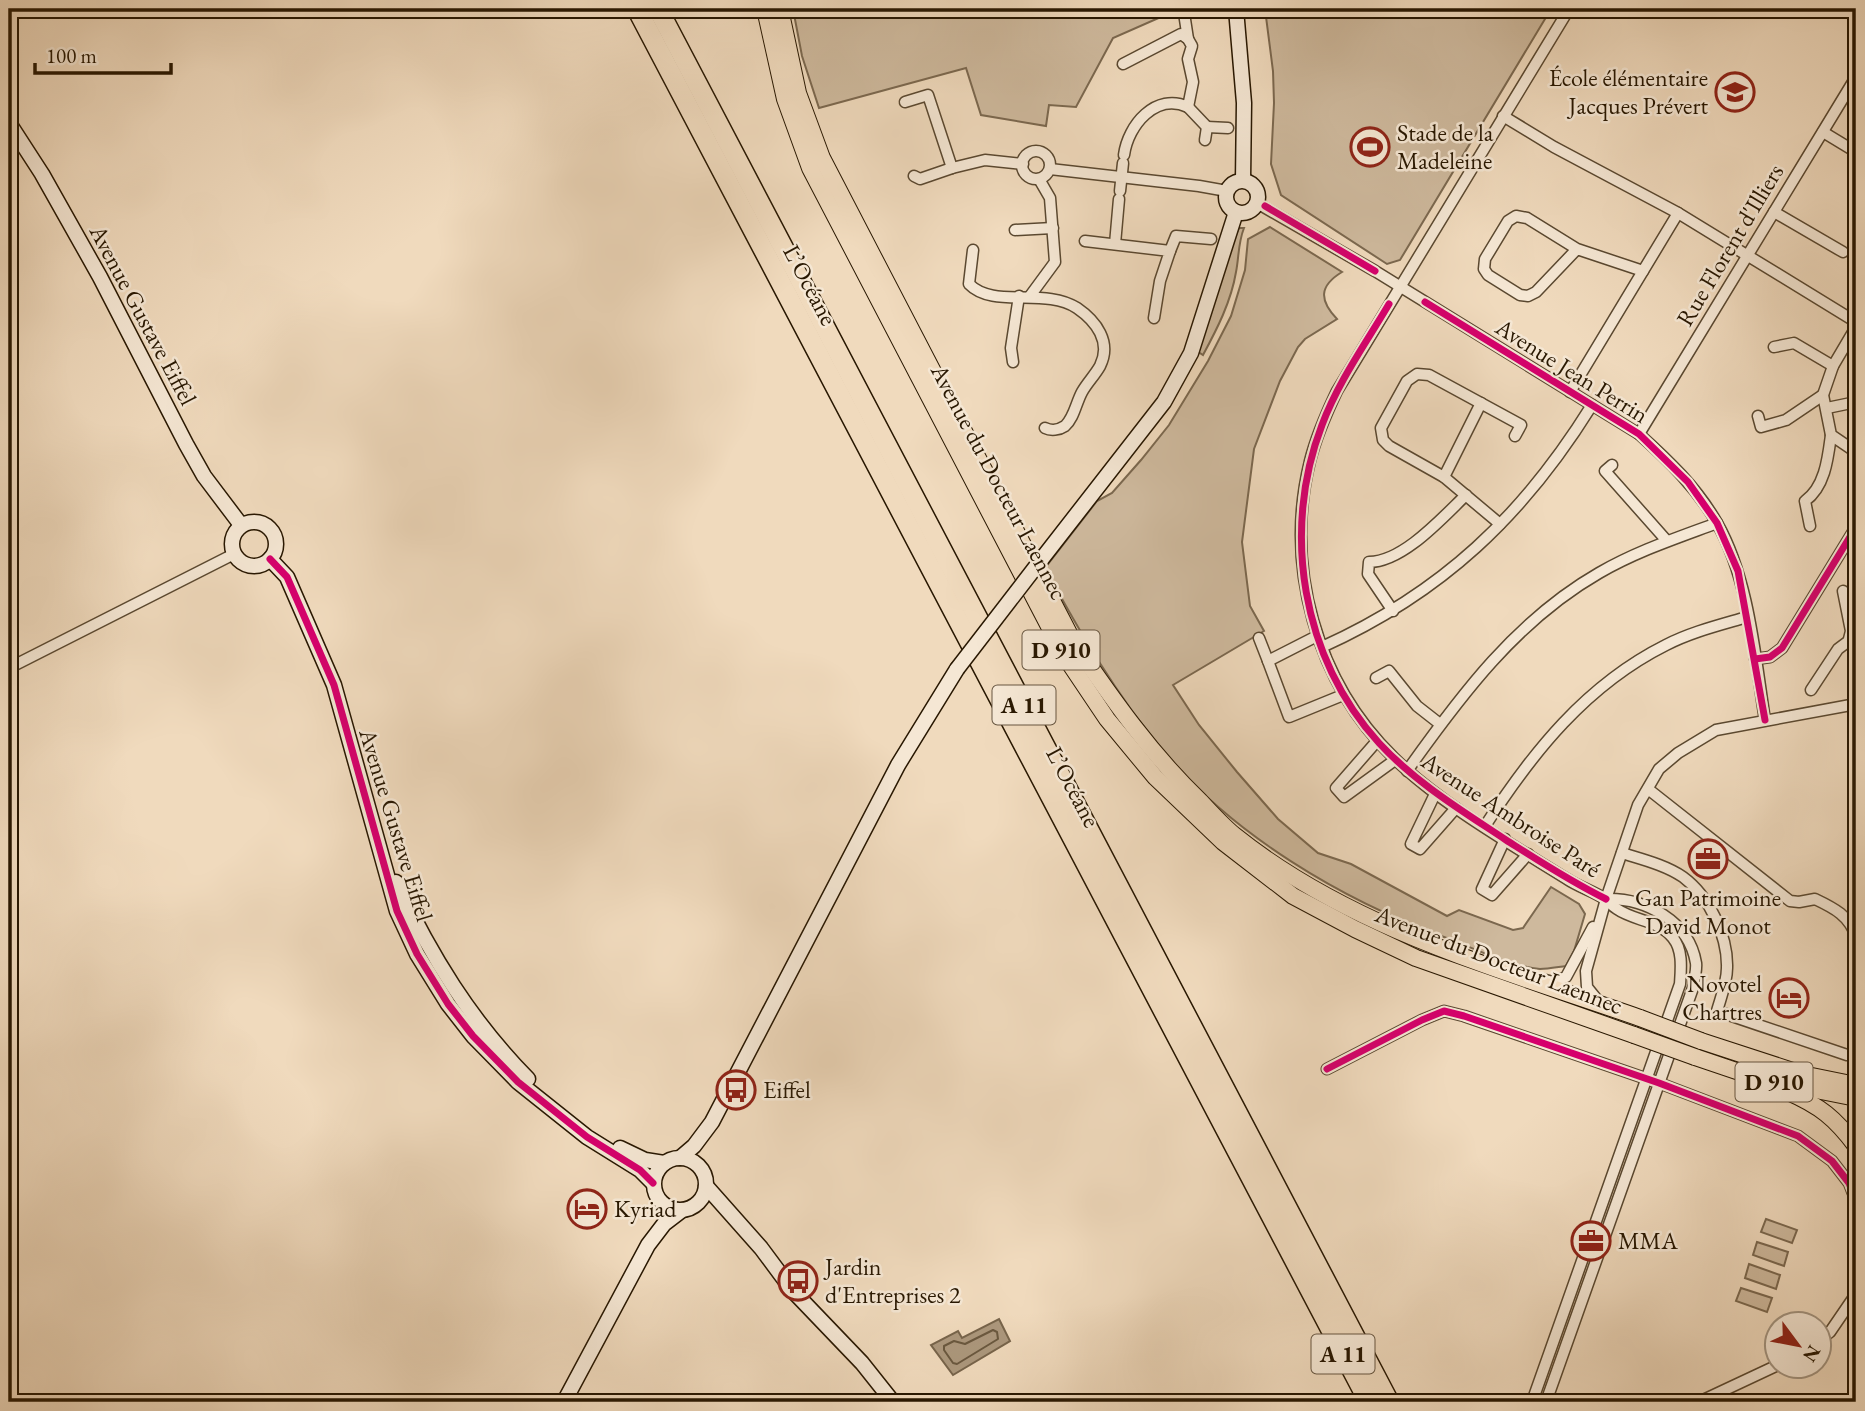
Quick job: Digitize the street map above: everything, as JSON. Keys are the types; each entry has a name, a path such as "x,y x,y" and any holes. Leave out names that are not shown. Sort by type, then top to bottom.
{"highway":[{"name":"L’Océane","path":"637,9 1368,1402"},
{"name":"L’Océane","path":"658,9 1389,1402"}],"main road":[{"name":"Avenue du Docteur Laennec","path":"765,9 785,99 810,168 1064,655 1107,719 1155,777 1223,842 1293,896 1355,929 1429,963 1757,1078 1856,1098"},
{"name":"Avenue du Docteur Laennec","path":"780,9 798,93 822,158 1074,643 1118,707 1165,767 1233,834 1301,883 1362,916 1421,941 1701,1041 1802,1074 1856,1085"},
{"name":"D 910","path":"1757,1078 1817,1105 1856,1146"}],"street":[{"path":"1236,9 1244,103 1243,180"},
{"name":"Avenue Ambroise Paré","path":"1569,9 1337,391 1310,460 1302,500 1301,540 1306,592 1317,636 1343,695 1377,741 1435,794 1571,882 1606,899"},
{"path":"1184,13 1188,39 1192,46 1188,59 1193,82 1188,107"},
{"path":"1123,64 1181,34 1188,39"},
{"name":"Rue Florent d'Illiers","path":"1639,434 1856,77"},
{"path":"905,102 928,95 952,168"},
{"path":"1115,244 1124,159 1131,130 1150,111 1163,103 1178,102 1188,107 1207,127 1228,128"},
{"path":"1503,116 1554,147 1678,213 1856,324 1833,366 1823,395 1831,435 1821,480 1812,496 1805,501 1811,526"},
{"name":"Avenue Gustave Eiffel","path":"9,123 42,174 100,278 204,476 241,525"},
{"path":"1205,140 1207,127"},
{"path":"1823,132 1856,152"},
{"path":"1041,152 1048,157 1050,169 1039,179 1029,177 1023,170 1023,164 1027,155 1041,152"},
{"path":"914,176 920,179 985,160 1023,164"},
{"path":"1050,169 1227,191"},
{"path":"1013,362 1011,348 1024,296 1055,262 1050,198 1039,179"},
{"path":"1243,180 1256,188 1257,203 1251,211 1236,212 1226,201 1227,191 1233,183 1243,180"},
{"name":"Avenue Jean Perrin","path":"1257,203 1399,286 1639,434 1688,482 1717,523 1738,572 1765,720"},
{"path":"648,1245 656,1219 657,1199 653,1183 656,1172 664,1163 680,1158 694,1146 712,1122 898,765 957,669 1164,402 1191,353 1236,212"},
{"path":"1774,212 1842,252"},
{"path":"1570,391 1678,213"},
{"path":"1577,249 1536,292 1528,296 1520,295 1488,275 1484,269 1485,259 1508,221 1516,216 1527,218 1577,249 1643,271"},
{"path":"1015,230 1053,228"},
{"path":"1154,318 1160,281 1176,236 1211,239"},
{"path":"1085,241 1170,251"},
{"path":"973,250 969,284 976,291 990,295 1024,296 1066,302 1099,327 1104,341 1101,364 1083,389 1072,418 1064,427 1051,431 1045,428"},
{"path":"1774,347 1794,344 1833,366"},
{"path":"1500,524 1444,477 1389,446 1383,440 1381,428 1407,381 1417,374 1429,375 1521,425 1515,436"},
{"path":"1758,416 1761,427 1786,419 1823,395"},
{"path":"1827,408 1856,402"},
{"path":"1444,477 1480,403"},
{"path":"1322,648 1393,611 1461,562 1527,498 1592,405"},
{"path":"1831,435 1856,452"},
{"path":"1612,465 1605,471 1667,541"},
{"path":"1393,611 1368,574 1369,562 1382,562 1422,536 1466,495"},
{"path":"262,523 273,533 276,546 270,559 264,564 250,566 238,560 234,554 231,541 241,525 262,523"},
{"path":"1407,771 1440,724 1485,669 1539,614 1599,573 1629,557 1717,523"},
{"path":"1755,659 1770,656 1782,649 1856,527"},
{"path":"9,668 234,554"},
{"name":"Avenue Gustave Eiffel","path":"270,559 287,577 334,685 397,911 417,954 448,1004 473,1036 518,1082 587,1137 640,1170 653,1183"},
{"path":"1811,690 1838,649 1852,644 1843,592"},
{"path":"1485,826 1535,755 1576,708 1604,684 1633,663 1667,644 1702,629 1747,617"},
{"path":"1268,661 1317,636"},
{"path":"1259,638 1289,717 1343,695"},
{"path":"1376,678 1389,671 1417,706 1440,724"},
{"path":"1600,1004 1587,987 1586,971 1606,899 1638,805 1659,769 1678,753 1716,730 1856,704"},
{"path":"1377,741 1336,788 1344,797 1395,760"},
{"path":"1648,789 1790,901 1815,899 1839,911 1854,928 1856,937"},
{"path":"1435,794 1411,844 1420,849 1456,808"},
{"path":"1505,839 1482,889 1492,895 1528,854"},
{"name":"Avenue Gustave Eiffel","path":"379,843 439,968 469,1011 526,1078 559,1107 595,1133 645,1160 664,1163"},
{"path":"1622,853 1683,877 1701,895 1718,921 1727,968 1717,1011 1847,1055 1856,1055"},
{"path":"1464,956 1553,982 1566,977 1575,965 1606,899"},
{"path":"1532,1402 1680,984 1682,963 1674,938 1654,923 1618,910 1606,899"},
{"path":"1546,1402 1694,985 1696,965 1688,939 1668,917 1642,904 1622,899 1606,899"},
{"path":"422,951 439,968"},
{"path":"1327,1069 1422,1020 1444,1012 1477,1020 1659,1083 1798,1136 1832,1161 1849,1183 1856,1201"},
{"path":"712,1122 701,1169 706,1186 793,1290 862,1363 893,1402"},
{"path":"680,1158 692,1161 701,1169"},
{"path":"564,1402 648,1245 664,1224 703,1197 706,1186"},
{"path":"657,1199 670,1209 714,1209 736,1219"},
{"path":"1834,1327 1856,1294"},
{"path":"1699,1402 1764,1371"}],"shaded area":[{"path":"793,9 1179,9 1113,38 1076,107 1049,105 1046,126 981,115 966,68 819,108 802,56"},
{"name":"Stade de la Madeleine","path":"1265,9 1551,9 1400,260 1387,264 1281,195 1271,164 1273,71"},
{"path":"1270,227 1342,272 1329,283 1324,294 1327,306 1337,319 1305,339 1298,347 1280,381 1254,449 1242,542 1250,606 1264,631 1173,685 1199,725 1237,772 1278,819 1318,853 1351,864 1447,916 1459,910 1513,930 1523,928 1551,887 1579,904 1585,914 1574,951 1566,966 1540,969 1516,964 1406,922 1329,884 1256,837 1191,782 1163,751 1100,662 1045,568 1097,501 1112,493 1169,425 1208,361 1231,316 1245,270 1248,239"},
{"path":"1239,228 1244,228 1231,294 1203,355 1197,351"},
{"path":"1766,1219 1797,1230 1792,1243 1761,1232"},
{"path":"1757,1242 1788,1252 1784,1266 1753,1255"},
{"path":"1749,1264 1780,1275 1776,1289 1745,1278"},
{"path":"1741,1288 1772,1298 1768,1310 1764,1311 1736,1301"}],"water":[{"path":"999,1319 1010,1341 953,1375 931,1345 958,1331 962,1338"}],"cycle path":[{"path":"1265,206 1375,271"},
{"path":"1425,302 1639,434 1688,482 1717,523 1738,571 1765,720"},
{"path":"1389,304 1336,393 1322,425 1310,466 1303,508 1302,550 1306,592 1316,633 1332,673 1353,710 1393,757 1472,818 1555,871 1606,899"},
{"path":"1755,659 1770,657 1782,648 1856,527"},
{"path":"270,559 287,577 334,685 397,911 417,954 448,1004 473,1036 518,1082 587,1137 640,1170 653,1183"},
{"path":"1327,1069 1444,1011 1659,1083 1798,1136 1832,1161 1849,1183 1856,1201"}],"place":[{"name":"École élémentaire Jacques Prévert","path":"1735,92"},
{"name":"Stade de la Madeleine","path":"1370,147"},
{"name":"Gan Patrimoine David Monot","path":"1708,859"},
{"name":"Novotel Chartres","path":"1789,998"},
{"name":"Eiffel","path":"736,1090"},
{"name":"Kyriad","path":"587,1209"},
{"name":"MMA","path":"1591,1241"},
{"name":"Jardin d'Entreprises 2","path":"798,1281"}]}
